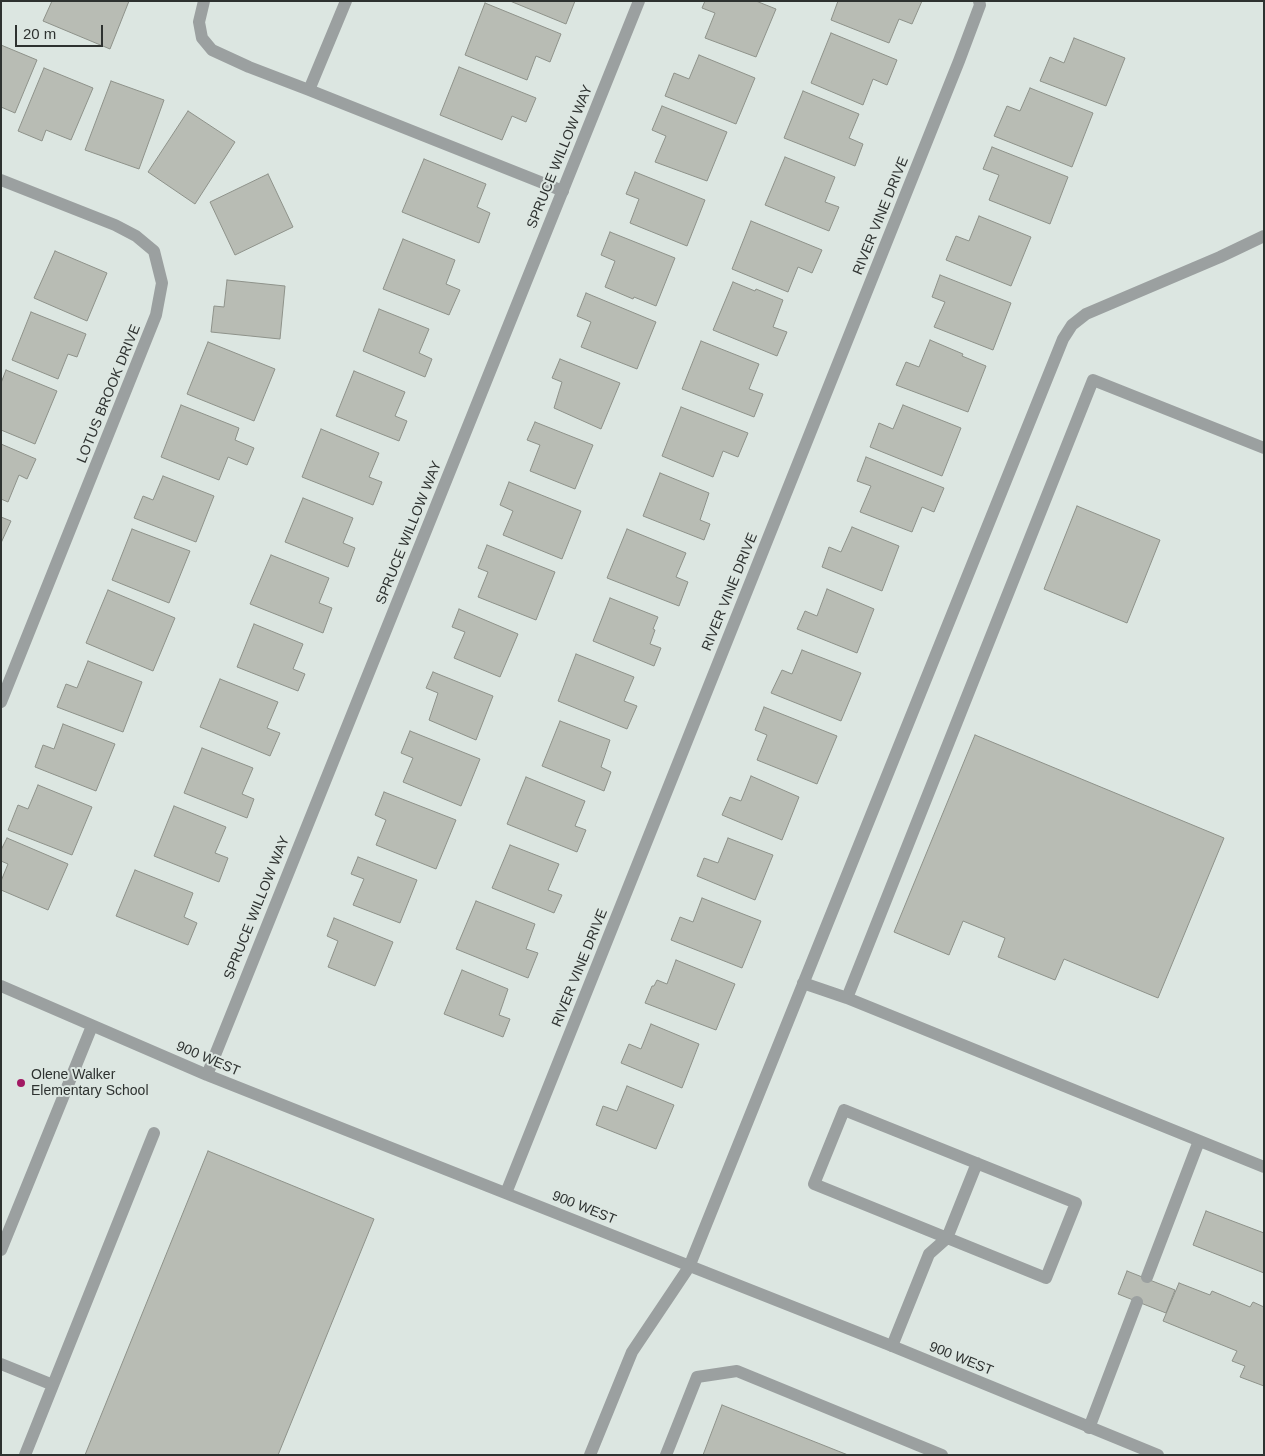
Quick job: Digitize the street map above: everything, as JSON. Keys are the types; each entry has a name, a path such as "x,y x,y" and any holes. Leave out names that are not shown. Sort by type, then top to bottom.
{"street":[{"path":"204,1 199,22 202,38 212,50 249,67 563,191"},
{"path":"309,90 346,1"},
{"name":"SPRUCE WILLOW WAY","path":"206,1075 639,1"},
{"name":"RIVER VINE DRIVE","path":"506,1193 959,61 980,5 979,1"},
{"name":"LOTUS BROOK DRIVE","path":"1,180 115,225 136,236 154,251 162,283 156,315 1,702"},
{"path":"590,1455 632,1352 689,1267 1063,339 1072,325 1086,314 1220,257 1264,236"},
{"path":"847,998 1093,380 1264,448"},
{"path":"803,983 847,998 1264,1167"},
{"name":"900 WEST","path":"1,986 206,1075 892,1346 1158,1455"},
{"path":"1,1250 92,1026"},
{"path":"844,1110 1076,1203 1046,1278 947,1238 814,1184 844,1110"},
{"path":"25,1455 154,1133"},
{"path":"1147,1277 1199,1141"},
{"path":"892,1346 929,1254 947,1238 977,1164"},
{"path":"1089,1428 1137,1302"},
{"path":"1,1364 53,1385"},
{"path":"666,1455 697,1377 737,1371 942,1455"}],"building":[{"path":"52,1 129,1 110,49 43,21"},
{"path":"510,1 575,1 566,24"},
{"path":"705,1 756,1 776,9 756,57 705,38 715,13 702,8"},
{"path":"838,1 922,1 912,24 899,19 889,43 831,20"},
{"path":"485,3 561,34 550,62 536,56 527,80 465,55"},
{"path":"831,33 897,60 887,85 873,79 863,105 811,83"},
{"path":"1074,38 1125,58 1106,106 1040,81 1050,57 1064,63"},
{"path":"1,45 37,60 15,113 1,107"},
{"path":"699,55 755,78 736,124 665,96 674,73 689,79"},
{"path":"459,67 536,98 526,122 512,116 502,140 440,115"},
{"path":"44,68 93,88 71,140 46,130 42,141 18,131"},
{"path":"111,81 164,100 139,169 85,150"},
{"path":"1030,88 1093,113 1072,167 994,136 1007,106 1020,111"},
{"path":"803,91 859,114 849,138 863,144 855,166 784,138"},
{"path":"662,106 727,132 707,181 655,162 666,136 652,130"},
{"path":"188,111 235,142 195,204 148,172"},
{"path":"992,147 1068,177 1050,224 989,200 999,175 983,169"},
{"path":"785,157 835,177 825,202 839,207 829,231 765,205"},
{"path":"424,159 486,184 477,207 490,213 479,243 402,212"},
{"path":"635,172 705,200 687,246 630,223 639,199 626,194"},
{"path":"268,174 293,227 235,255 210,202"},
{"path":"979,216 1031,237 1011,286 946,260 956,236 969,241"},
{"path":"751,221 822,250 812,273 798,267 788,292 732,269"},
{"path":"610,232 675,258 656,306 605,287 615,261 601,255"},
{"path":"403,239 455,260 446,284 460,290 449,315 383,289"},
{"path":"55,251 107,273 87,321 34,298"},
{"path":"940,275 1011,303 993,350 934,327 945,302 932,297"},
{"path":"227,280 285,286 280,339 211,332 214,306 224,307"},
{"path":"733,282 783,300 773,327 787,332 777,356 713,330"},
{"path":"586,293 656,322 637,369 581,347 591,322 577,316"},
{"path":"379,309 429,329 419,353 432,359 425,377 363,351"},
{"path":"31,312 86,334 77,357 68,354 58,379 12,360"},
{"path":"930,340 986,366 968,412 896,385 906,362 919,367"},
{"path":"701,341 759,364 749,389 763,394 754,417 682,389"},
{"path":"208,342 275,369 254,421 187,394"},
{"path":"560,359 620,383 601,429 554,408 562,382 552,378"},
{"path":"6,370 57,391 35,444 1,430 1,383"},
{"path":"354,371 405,392 395,416 407,421 399,441 336,416"},
{"path":"181,405 239,428 235,440 254,448 247,465 228,457 219,480 161,457"},
{"path":"903,405 961,428 942,476 870,447 879,423 893,429"},
{"path":"681,407 748,433 738,457 723,451 713,477 662,456"},
{"path":"535,422 593,445 575,489 530,471 540,445 527,440"},
{"path":"321,429 379,453 369,477 382,482 373,505 302,477"},
{"path":"1,444 36,459 27,479 19,475 8,502 1,499"},
{"path":"866,457 944,488 934,512 922,507 912,532 860,512 871,486 857,481"},
{"path":"660,473 709,493 700,520 710,524 704,540 643,516"},
{"path":"163,476 214,496 196,542 134,518 143,496 153,500"},
{"path":"509,482 581,511 562,559 503,535 513,511 500,505"},
{"path":"303,498 353,518 343,543 355,548 348,567 285,542"},
{"path":"1077,506 1160,540 1127,623 1044,589"},
{"path":"1,517 11,521 1,543"},
{"path":"852,527 899,546 882,591 822,567 829,547 841,552"},
{"path":"132,529 190,551 169,603 112,580"},
{"path":"627,529 686,553 676,577 688,582 679,606 607,578"},
{"path":"487,545 555,572 536,620 478,597 488,572 478,568"},
{"path":"271,555 329,578 319,603 332,608 323,633 250,604"},
{"path":"827,589 874,609 857,653 797,629 805,611 817,616"},
{"path":"108,590 175,618 153,671 86,643"},
{"path":"610,598 658,617 650,644 661,648 654,666 593,641"},
{"path":"459,609 518,634 500,677 454,658 465,632 452,627"},
{"path":"254,624 303,644 293,669 305,674 298,691 237,667"},
{"path":"802,650 861,673 841,721 771,693 782,670 792,674"},
{"path":"576,654 634,677 624,701 637,706 627,729 558,701"},
{"path":"88,661 142,682 123,732 57,707 66,684 77,688"},
{"path":"433,672 493,696 476,740 429,720 438,693 426,688"},
{"path":"220,679 278,702 267,728 280,733 270,756 200,727"},
{"path":"764,707 837,736 817,784 757,760 767,735 755,730"},
{"path":"560,721 610,740 601,767 611,772 604,791 542,766"},
{"path":"63,724 115,744 96,791 35,767 43,745 54,749"},
{"path":"410,731 480,759 461,806 403,782 413,758 401,753"},
{"path":"975,735 1224,838 1158,998 1064,959 1055,980 998,957 1005,938 963,921 949,955 894,932"},
{"path":"202,748 253,768 242,794 254,799 247,818 184,793"},
{"path":"751,776 799,797 782,840 722,815 730,797 741,801"},
{"path":"526,777 585,801 575,826 586,830 577,852 507,824"},
{"path":"38,785 92,807 72,855 8,830 18,805 28,809"},
{"path":"384,792 456,820 436,869 376,845 386,820 375,815"},
{"path":"174,806 226,827 215,853 228,858 219,882 154,856"},
{"path":"7,838 68,864 48,910 1,890 1,881 8,864 1,861 1,850"},
{"path":"728,838 773,855 755,900 697,876 704,858 718,863"},
{"path":"510,845 559,864 548,890 562,895 554,913 492,888"},
{"path":"358,857 417,880 400,923 353,905 364,879 351,874"},
{"path":"135,870 193,893 184,917 197,923 188,945 116,916"},
{"path":"702,898 761,921 742,968 671,940 680,917 693,922"},
{"path":"476,901 535,924 526,949 538,953 528,978 456,949"},
{"path":"334,918 393,942 375,986 328,967 338,941 327,936"},
{"path":"676,960 735,984 716,1030 645,1003 652,986 654,986 657,980 667,984"},
{"path":"462,970 508,989 499,1015 510,1019 503,1037 444,1014"},
{"path":"651,1024 699,1044 682,1088 621,1063 629,1044 641,1049"},
{"path":"627,1086 674,1105 656,1149 596,1125 603,1106 617,1111"},
{"path":"208,1151 374,1219 278,1455 85,1455"},
{"path":"1206,1211 1264,1233 1264,1273 1193,1245"},
{"path":"1127,1271 1175,1290 1166,1313 1118,1294"},
{"path":"1179,1283 1210,1295 1212,1291 1250,1307 1253,1302 1264,1307 1264,1386 1240,1377 1245,1366 1232,1361 1237,1351 1163,1321"},
{"path":"722,1405 848,1455 703,1455"}],"place":[{"name":"Olene Walker Elementary School","path":"21,1083"}]}
